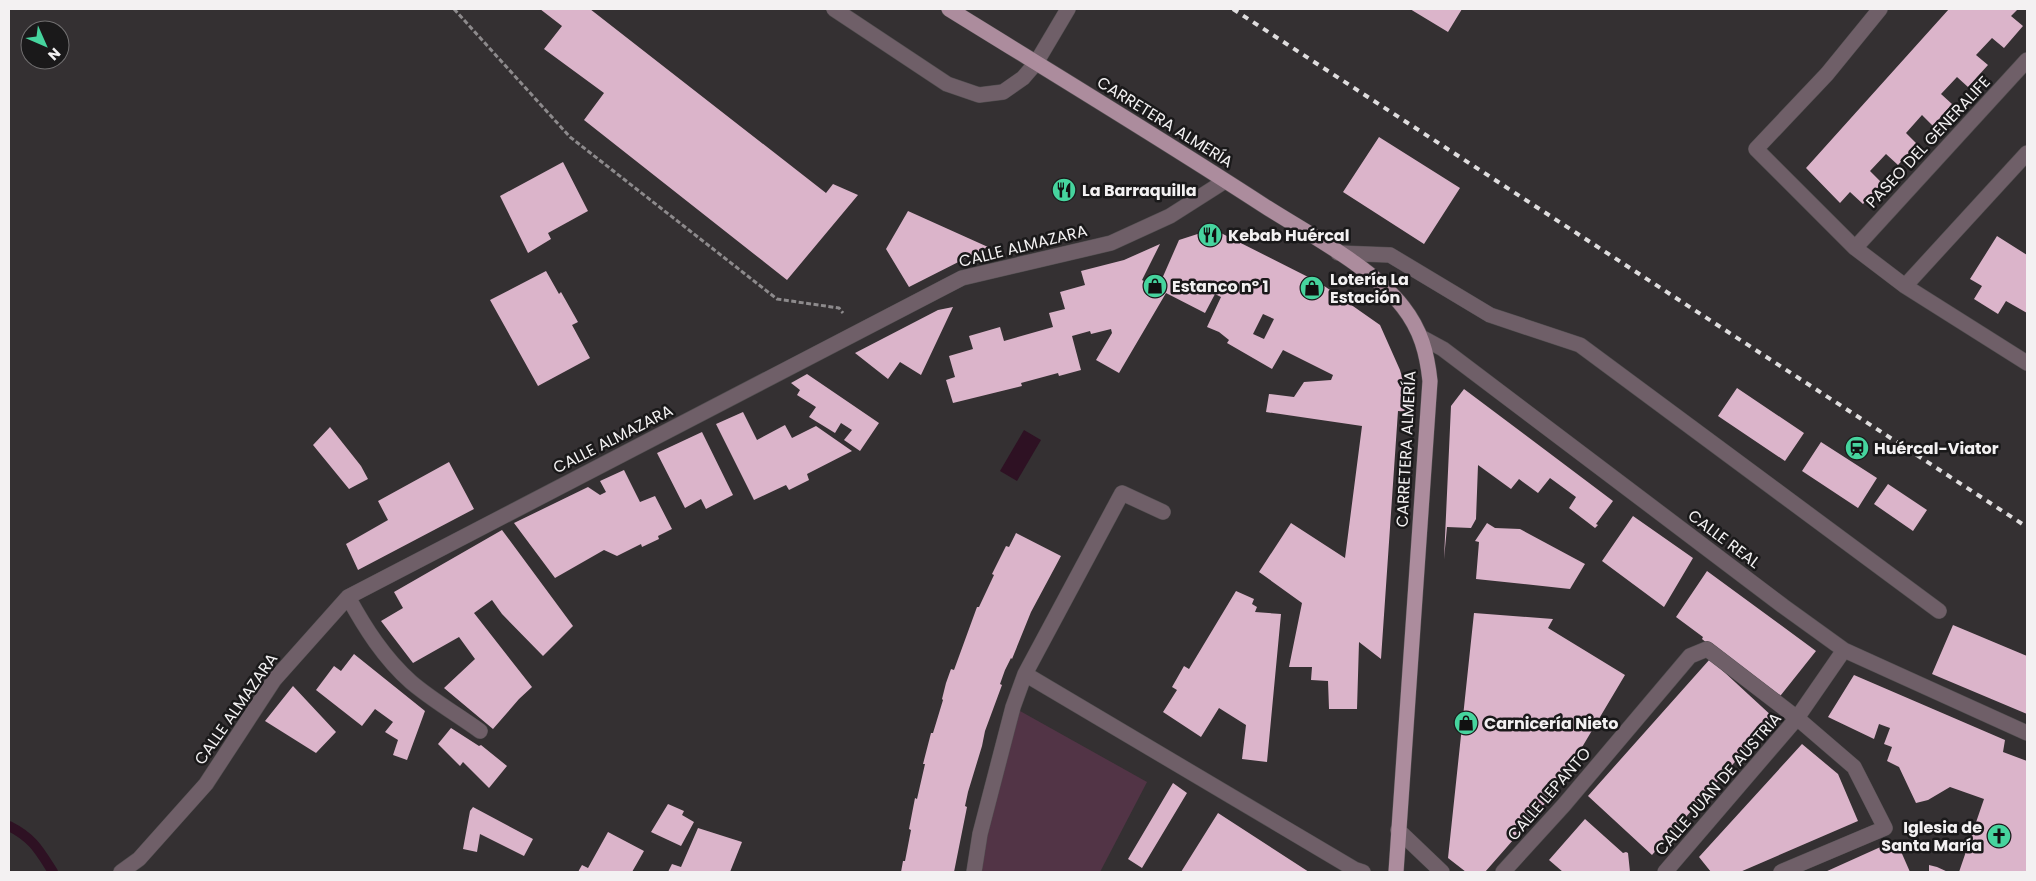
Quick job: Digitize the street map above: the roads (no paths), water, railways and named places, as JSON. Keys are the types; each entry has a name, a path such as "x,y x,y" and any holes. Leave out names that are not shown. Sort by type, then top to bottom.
{"main road":[{"name":"CARRETERA ALMERÍA","path":"949,9 1338,253 1362,270 1402,306 1421,336 1427,356 1430,381 1396,872"}],"street":[{"path":"834,9 947,84 979,95 1003,92 1024,78 1036,62 1068,9"},
{"path":"1880,9 1827,74 1756,149 1854,248 1906,286 2027,362"},
{"name":"PASEO DEL GENERALIFE","path":"1854,248 2027,60"},
{"path":"1906,286 2027,153"},
{"name":"CALLE ALMAZARA","path":"120,872 139,859 206,784 274,680 348,597 962,278 1111,243 1170,216 1225,181"},
{"path":"1338,253 1390,255 1490,315 1580,344 1939,611"},
{"name":"CALLE REAL","path":"1421,336 1443,349 1844,650 2027,733"},
{"path":"974,872 980,834 1013,707 1025,674 1122,493 1163,512"},
{"path":"348,597 368,632 392,663 412,683 480,731"},
{"name":"CALLE LEPANTO","path":"1503,872 1564,805 1690,656 1707,649 1797,718"},
{"name":"CALLE JUAN DE AUSTRIA","path":"1665,872 1797,718 1844,650"},
{"path":"1025,674 1354,869 1363,872"},
{"name":"CALLE JUAN DE AUSTRIA","path":"1781,872 1885,828 1854,767 1797,718"},
{"path":"1398,830 1442,872"}],"waterway":[{"path":"9,826 30,840 53,872"}],"railway":[{"path":"1233,9 2027,527"}],"place":[{"name":"La Barraquilla","path":"1064,190"},
{"name":"Kebab Huércal","path":"1210,235"},
{"name":"Estanco nº 1","path":"1155,286"},
{"name":"Lotería La Estación","path":"1312,288"},
{"name":"Huércal-Viator","path":"1857,448"},
{"name":"Carnicería Nieto","path":"1466,723"},
{"name":"Iglesia de Santa María","path":"1999,836"}]}
